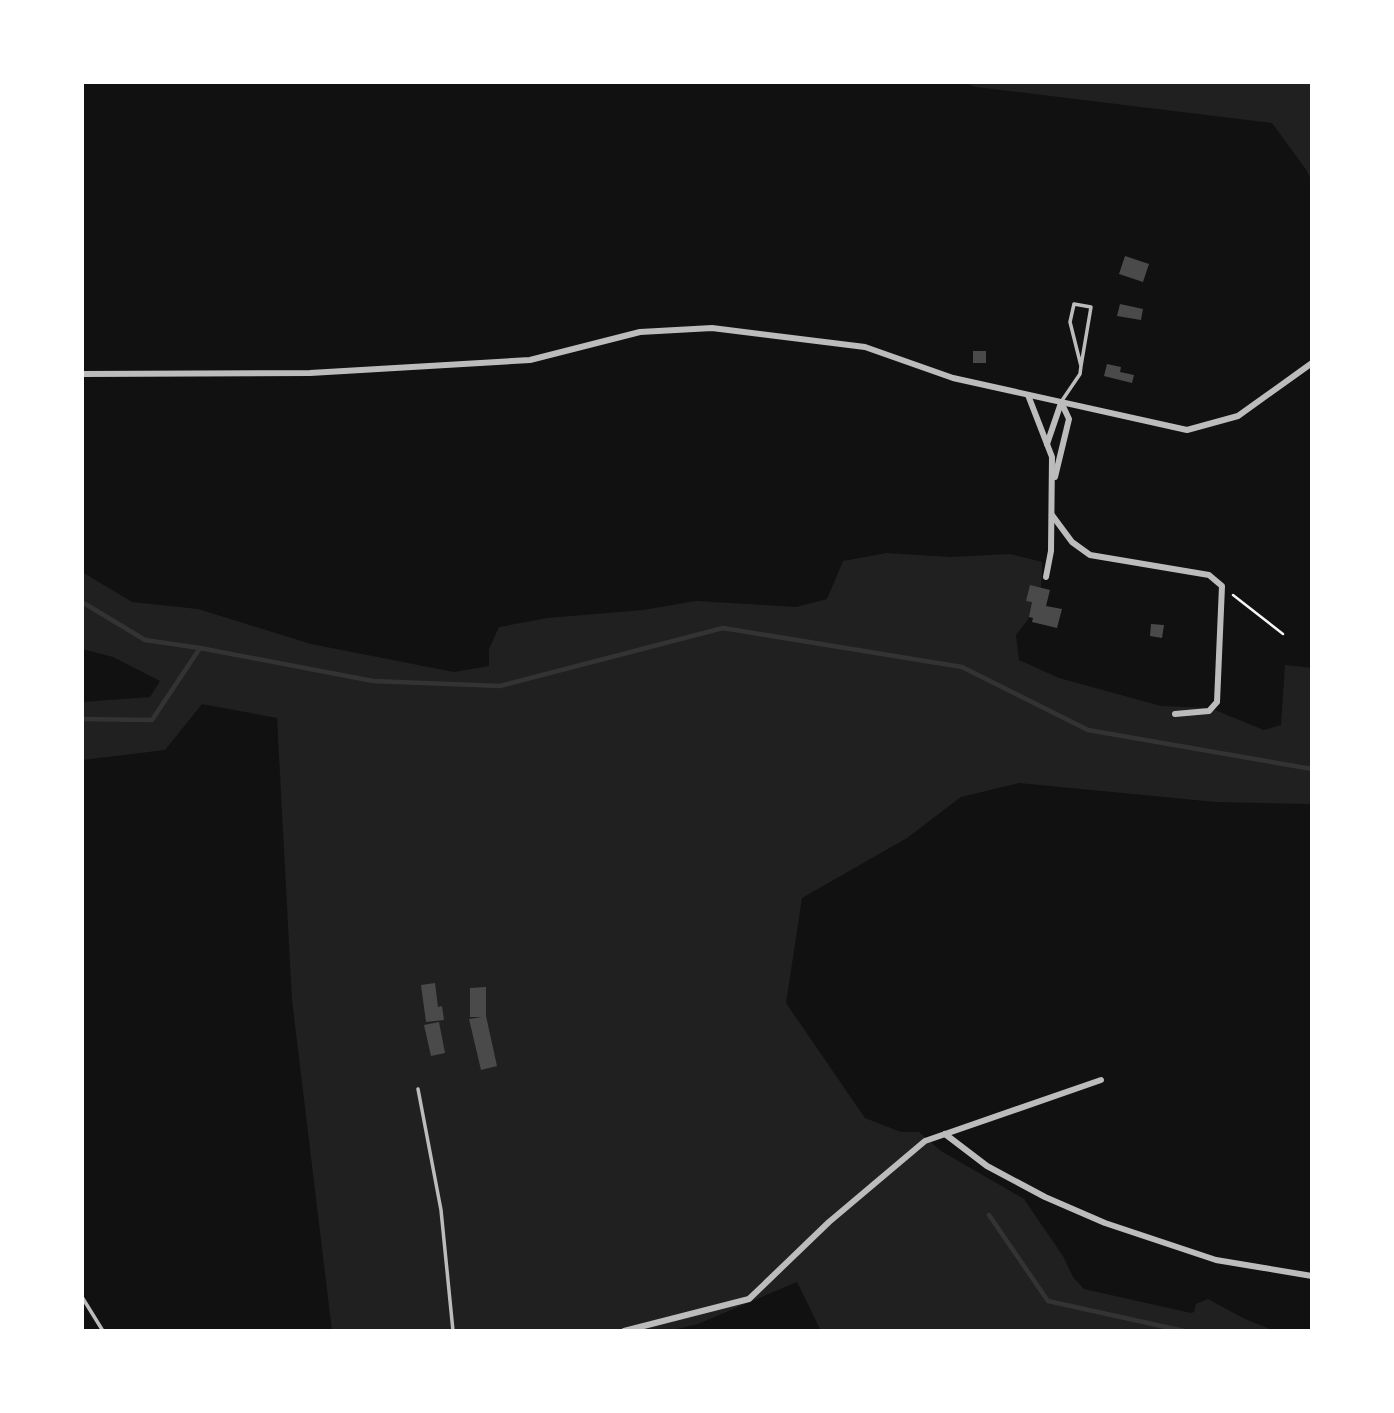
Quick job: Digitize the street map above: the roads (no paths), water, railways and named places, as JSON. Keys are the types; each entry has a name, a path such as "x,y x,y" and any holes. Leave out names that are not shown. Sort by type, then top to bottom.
{"street":[{"path":"82,374 310,373 530,360 640,332 712,328 864,347 953,378 1187,430 1238,416 1312,363"},
{"path":"1028,395 1052,457 1051,551 1046,577"},
{"path":"1047,444 1061,402"},
{"path":"1053,487 1069,419 1061,402"},
{"path":"1052,515 1072,542 1090,555 1209,575 1222,586 1217,702 1209,711 1175,714"},
{"path":"624,1331 749,1299 829,1222 925,1141 1101,1080"},
{"path":"945,1134 987,1166 1045,1198 1105,1223 1216,1259 1312,1276"}],"lane":[{"path":"1061,402 1080,374 1091,307 1074,304 1070,322 1081,366"},
{"path":"418,1089 441,1210 453,1331"},
{"path":"82,1297 103,1331"}],"waterway":[{"path":"82,602 145,640 200,648"},
{"path":"82,719 152,720 200,648 373,681 500,686 723,628 962,667 1088,730 1312,769"},
{"path":"989,1215 1048,1301 1184,1331"}]}
